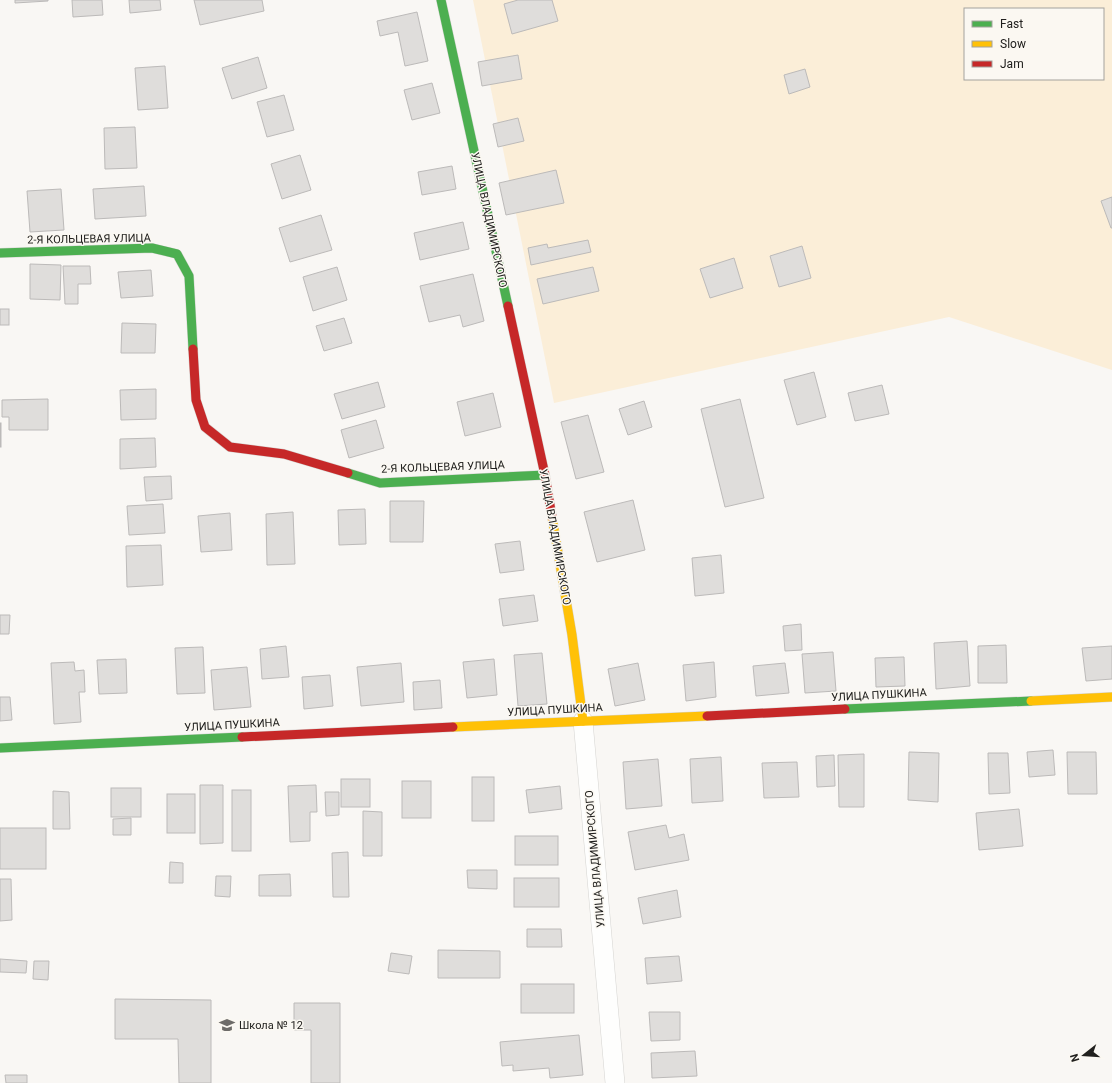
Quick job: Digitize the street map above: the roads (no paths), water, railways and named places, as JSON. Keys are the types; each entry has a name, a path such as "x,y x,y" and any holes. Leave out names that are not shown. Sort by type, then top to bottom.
{"street":[{"name":"УЛИЦА ВЛАДИМИРСКОГО","path":"441,0 544,475 572,635 583,720 615,1083"},
{"name":"2-Я КОЛЬЦЕВАЯ УЛИЦА","path":"0,253 152,248 177,254 189,276 196,400 205,427 230,447 284,454 380,483 544,475"},
{"name":"УЛИЦА ПУШКИНА","path":"0,748 583,720 1112,697"}],"place":[{"name":"Школа № 12","path":"227,1025"}]}
